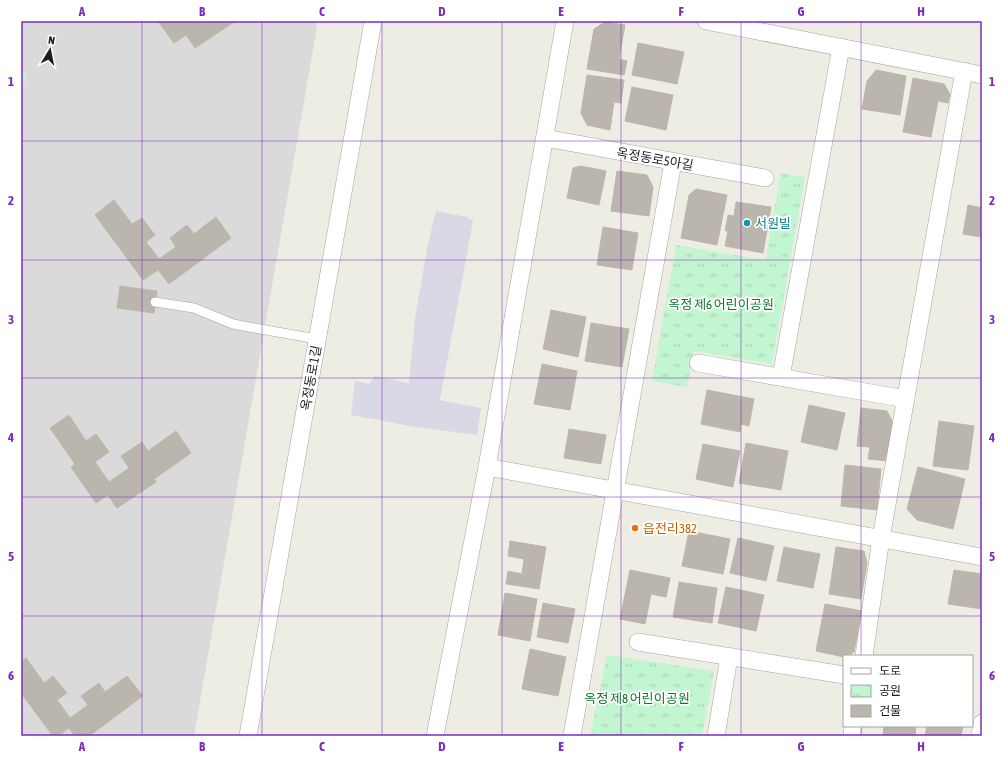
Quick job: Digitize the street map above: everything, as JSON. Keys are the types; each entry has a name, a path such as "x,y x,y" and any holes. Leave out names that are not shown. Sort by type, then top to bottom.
{"street":[{"name":"옥정동로1길","path":"248,736 373,21"},
{"path":"435,736 487,467 566,21"},
{"path":"706,21 982,75"},
{"path":"781,377 841,47"},
{"path":"864,655 881,538 964,71"},
{"name":"옥정동로5아길","path":"545,138 765,178"},
{"path":"572,736 673,162"},
{"path":"698,363 906,399"},
{"path":"487,467 982,557"},
{"path":"638,642 843,676"},
{"path":"716,736 729,657"},
{"path":"980,736 982,723"}],"lane":[{"path":"155,302 194,308 228,322 243,326 318,339"}],"shaded area":[{"path":"21,21 318,21 194,736 21,736"},
{"path":"436,211 467,217 473,221 440,400 481,408 477,435 416,427 351,415 355,381 369,384 375,376 409,383 415,318 428,244"}],"green space":[{"path":"21,70 27,75 26,81 21,88"},
{"name":"옥정 제6 어린이공원","path":"781,173 805,177 772,364 694,351 687,387 652,381 676,245 765,260"},
{"name":"옥정 제8 어린이공원","path":"607,655 714,671 702,736 590,736"}],"building":[{"path":"158,21 234,22 195,48 186,35 174,43"},
{"path":"605,22 625,25 619,59 627,61 624,75 587,69 594,29"},
{"path":"638,43 684,52 677,84 632,75"},
{"path":"876,70 906,76 900,115 862,109 867,81"},
{"path":"587,75 624,80 621,103 614,102 610,130 587,125 581,113"},
{"path":"913,78 944,84 950,94 948,103 938,101 931,137 903,132"},
{"path":"632,87 673,95 666,130 625,121"},
{"path":"581,166 606,171 599,205 567,198 573,168"},
{"path":"617,171 647,175 653,187 649,216 611,211"},
{"path":"696,189 727,195 717,245 681,238 689,195"},
{"path":"114,200 132,224 142,218 155,235 146,242 159,259 176,247 170,238 187,225 194,234 216,217 231,238 169,284 158,270 143,280 95,215"},
{"name":"서원빌","path":"736,202 771,207 763,253 725,246 728,231 725,231 728,215 734,216"},
{"path":"968,205 982,208 982,237 963,234"},
{"path":"603,227 638,233 632,270 597,265"},
{"path":"120,286 157,291 154,313 117,308"},
{"path":"551,310 586,317 578,357 543,349"},
{"path":"591,323 629,329 622,367 585,361"},
{"path":"542,364 577,371 570,410 534,404"},
{"path":"707,390 754,399 749,426 741,424 740,432 701,424"},
{"path":"809,405 845,413 837,450 801,442"},
{"path":"861,408 887,411 893,423 888,461 868,459 870,447 857,446"},
{"path":"69,415 86,441 96,434 109,452 95,462 109,482 129,468 121,456 142,442 148,451 176,431 191,453 154,479 156,482 117,508 108,495 96,503 71,467 75,464 50,428"},
{"path":"939,421 974,426 968,470 933,466"},
{"path":"569,429 606,435 601,464 564,458"},
{"path":"746,443 788,451 781,490 739,483"},
{"path":"703,444 740,451 733,487 696,479"},
{"path":"845,465 881,469 877,510 841,506"},
{"path":"918,467 965,479 953,529 917,520 907,509"},
{"path":"689,531 730,539 723,574 682,566"},
{"path":"738,538 774,546 766,581 730,573"},
{"path":"510,541 546,547 539,589 506,584 508,571 522,574 524,559 508,556"},
{"path":"784,547 820,554 813,588 777,581"},
{"path":"836,547 864,551 867,563 861,599 829,594"},
{"path":"630,570 670,578 666,597 651,594 645,624 620,619"},
{"path":"954,570 982,574 982,609 948,604"},
{"path":"679,582 717,588 712,623 673,617"},
{"path":"726,587 764,595 756,631 718,623"},
{"path":"505,593 537,599 530,641 498,635"},
{"path":"543,603 575,609 568,643 537,637"},
{"path":"825,604 862,611 854,652 849,655 843,655 843,657 816,651"},
{"path":"530,649 566,657 558,696 522,689"},
{"path":"26,658 44,683 53,676 67,693 57,700 70,718 88,705 81,696 99,683 105,692 127,676 143,696 89,736 75,736 69,728 58,736 53,736 21,693 21,662"},
{"path":"884,727 916,727 915,736 883,736"},
{"path":"927,727 963,727 961,736 925,736"}],"place":[{"name":"서원빌","path":"747,223"},
{"name":"읍전리382","path":"635,528"}]}
